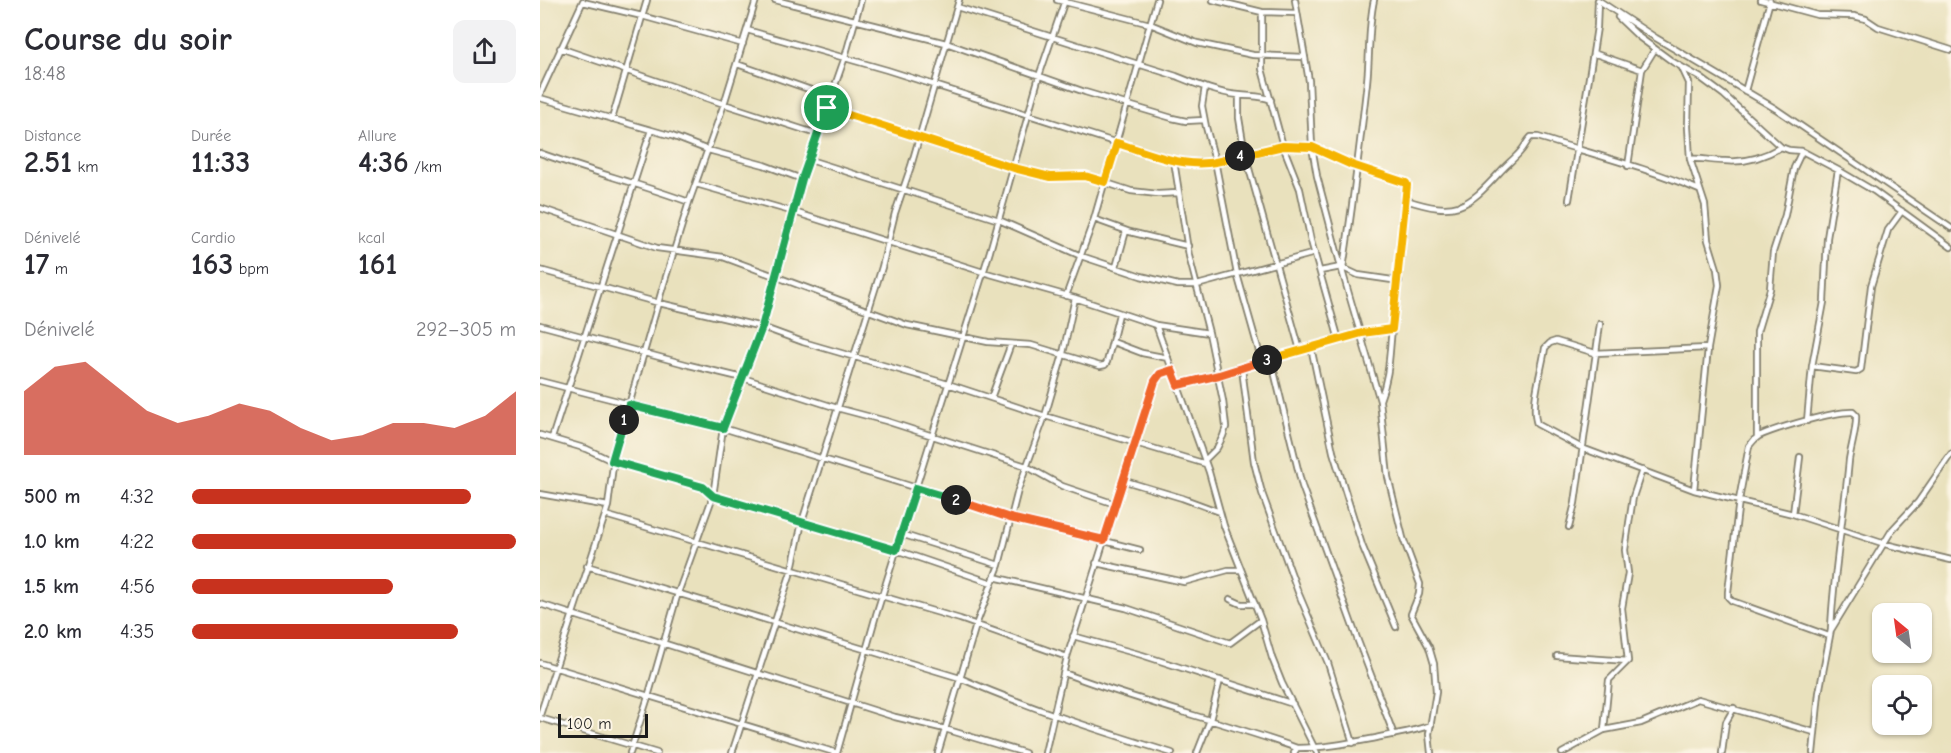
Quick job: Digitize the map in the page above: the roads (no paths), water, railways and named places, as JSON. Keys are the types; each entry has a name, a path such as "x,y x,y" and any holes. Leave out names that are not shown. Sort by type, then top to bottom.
{"street":[{"path":"612,119 647,0"},
{"path":"657,753 540,716 608,506 612,461 689,202 724,104 756,0"},
{"path":"775,0 946,43 1085,92 1179,119 1204,120"},
{"path":"630,753 678,593 713,496 723,428 762,327 802,179 845,57 861,0"},
{"path":"732,753 792,569 802,522 882,267 895,213 959,0"},
{"path":"1057,0 1150,24 1197,44 1262,56 1305,57"},
{"path":"1066,296 1094,219 1157,0"},
{"path":"1213,0 1262,12 1296,13"},
{"path":"1295,0 1311,104 1312,147 1342,268 1380,401 1388,477 1403,538 1420,584 1419,594 1411,614 1429,647 1434,664 1436,692 1429,734 1431,753"},
{"path":"1342,268 1358,167 1368,71 1369,24 1374,0"},
{"path":"1569,200 1593,53 1598,0 1804,127 1951,228"},
{"path":"1761,0 1817,15 1854,16 1866,19 1878,27 1951,50"},
{"path":"743,44 583,1 540,96 708,150 764,165 802,179"},
{"path":"540,663 837,753 882,596 999,220 1039,76 1065,1"},
{"path":"1745,91 1770,1"},
{"path":"957,7 1205,87 1239,95 1259,95 1271,100"},
{"path":"1612,10 1639,37 1724,95 1781,147 1802,151 1874,191 1951,247"},
{"path":"1262,12 1262,69 1283,146 1299,189 1339,340"},
{"path":"747,30 845,57 1174,161 1208,163 1283,146 1312,147 1358,167 1406,183 1399,281 1388,362 1389,374 1380,401"},
{"path":"560,48 818,134"},
{"path":"1628,165 1642,70 1655,49"},
{"path":"1593,53 1642,70"},
{"path":"736,64 831,97"},
{"path":"1682,68 1689,83 1690,159 1705,205 1708,240 1718,269 1719,285 1708,348 1694,490"},
{"path":"1205,87 1202,106 1204,120 1215,161 1237,274 1262,362"},
{"path":"1239,95 1239,118 1245,154 1300,350"},
{"path":"827,108 1014,168 1050,177 1085,176 1131,191 1158,194 1178,193"},
{"path":"552,438 651,130"},
{"path":"1406,200 1431,208 1450,208 1464,204 1479,195 1502,169 1516,158 1531,137 1538,137 1663,174 1700,190"},
{"path":"1690,159 1728,162 1746,160 1781,147"},
{"path":"1757,437 1757,332 1770,290 1773,252 1785,216 1794,168 1802,151"},
{"path":"540,153 633,184 659,190 689,202"},
{"path":"810,159 999,220 1081,256 1179,285 1197,285 1315,253"},
{"path":"1174,161 1188,246 1219,375 1226,427 1217,448 1205,462"},
{"path":"1808,421 1812,366 1824,302 1827,238 1838,170"},
{"path":"696,184 1075,298 1156,325 1209,333"},
{"path":"540,208 657,248 723,257 907,325 988,342 1031,345 1100,366 1105,365 1119,314"},
{"path":"1812,366 1856,372 1861,369 1871,286 1888,230 1902,211"},
{"path":"1094,219 1126,231 1188,246"},
{"path":"1116,267 1126,231"},
{"path":"1320,271 1342,268 1358,275 1399,281"},
{"path":"540,270 659,303 762,327 1045,416 1205,462"},
{"path":"938,753 976,625 999,565 1026,466 1045,416 1063,354 1075,298"},
{"path":"1569,527 1575,503 1600,324"},
{"path":"540,325 743,378 932,435 1026,466 1062,486 1115,504"},
{"path":"1156,325 1205,462 1240,570 1255,604 1282,682 1316,751"},
{"path":"1178,385 1242,369 1362,333 1392,329"},
{"path":"1708,348 1595,353 1556,341 1550,343 1545,348 1535,406 1534,416 1537,424 1582,448 1694,490 1793,514 1885,544 1951,560"},
{"path":"1113,342 1142,353 1168,358"},
{"path":"992,398 1011,344"},
{"path":"1311,347 1333,453 1362,545 1395,627"},
{"path":"1271,359 1302,486 1394,735"},
{"path":"1242,369 1254,462 1262,493 1298,592 1328,663 1353,743"},
{"path":"1045,753 1073,636 1134,443 1155,381 1160,374 1172,370"},
{"path":"540,381 723,428 1010,518 1140,550"},
{"path":"1829,636 1732,601 1728,597 1738,500 1749,446 1757,437 1808,421 1852,412 1856,415 1856,422 1851,444 1833,589 1831,630"},
{"path":"540,435 587,449 612,461 703,487 713,496 896,550 992,583"},
{"path":"1812,753 1819,693 1831,630 1898,522 1917,502 1951,454"},
{"path":"1793,514 1800,457"},
{"path":"1628,661 1622,608 1628,573 1625,550 1633,497 1642,470"},
{"path":"1122,480 1220,512"},
{"path":"540,494 608,506"},
{"path":"605,516 882,596 976,625 1067,657"},
{"path":"901,534 999,565"},
{"path":"1096,563 1184,582 1228,570 1240,570"},
{"path":"587,566 960,678 1078,724 1172,753"},
{"path":"994,577 1125,608 1230,643 1261,620"},
{"path":"1230,599 1241,604 1255,604"},
{"path":"540,604 895,717 1025,753"},
{"path":"1073,636 1142,655 1293,704"},
{"path":"1557,657 1628,661"},
{"path":"1604,730 1609,680 1628,661"},
{"path":"1064,673 1295,750 1316,751 1416,731 1431,725"},
{"path":"1197,753 1210,720 1220,680"},
{"path":"1562,753 1604,730 1641,723 1698,699 1814,732"},
{"path":"1722,753 1726,722 1734,708"}]}
